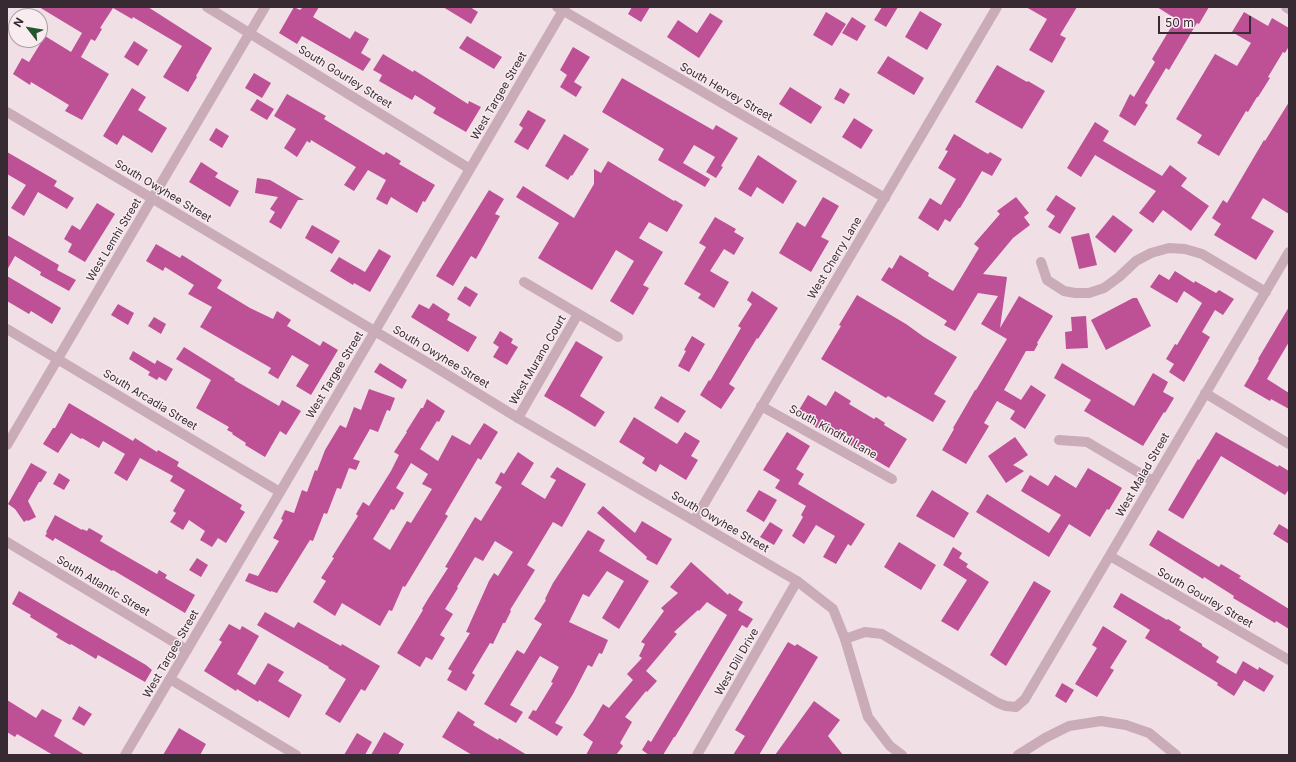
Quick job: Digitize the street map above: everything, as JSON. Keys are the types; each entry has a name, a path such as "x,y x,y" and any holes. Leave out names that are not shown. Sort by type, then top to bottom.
{"street":[{"name":"South Gourley Street","path":"208,7 470,169"},
{"name":"West Lemhi Street","path":"7,445 265,7"},
{"name":"West Cherry Lane","path":"694,521 997,7"},
{"name":"South Hervey Street","path":"562,8 884,198"},
{"name":"West Targee Street","path":"125,755 470,169 562,8"},
{"name":"South Owyhee Street","path":"7,112 518,418 797,581 833,609 846,639 868,718 890,746 902,755"},
{"path":"1041,262 1047,280 1064,291 1090,293 1104,288 1119,277 1136,261 1151,253 1169,248 1185,249 1202,254 1266,292"},
{"name":"West Malad Street","path":"846,639 865,632 882,634 998,704 1016,706 1026,699 1289,252"},
{"name":"West Murano Court","path":"524,282 618,337"},
{"name":"West Murano Court","path":"518,418 578,314"},
{"name":"South Arcadia Street","path":"7,328 280,492"},
{"path":"1205,393 1289,444"},
{"name":"South Kindful Lane","path":"761,406 892,479"},
{"path":"1059,440 1087,442 1153,481"},
{"name":"South Atlantic Street","path":"7,542 187,650"},
{"name":"South Gourley Street","path":"1110,556 1289,660"},
{"name":"West Dill Drive","path":"697,755 797,581"},
{"path":"170,679 296,755"},
{"path":"1018,755 1045,738 1069,726 1101,721 1126,725 1149,733 1176,755"}],"building":[{"path":"39,7 148,7 212,48 188,92 163,77 182,46 133,17 132,19 113,8 100,28 102,29 95,41 91,39 81,57 109,74 82,120 65,111 69,105 31,82 30,85 13,74 22,58 29,62 38,48 48,48 48,38 71,52 82,33 48,12 48,8"},
{"path":"294,7 300,10 303,7 319,7 313,17 350,39 355,31 369,39 361,53 371,59 363,71 302,36 297,44 279,33"},
{"path":"443,7 470,7 478,12 471,24"},
{"path":"632,7 650,7 641,22 628,14"},
{"path":"882,7 898,7 886,27 874,20"},
{"path":"1026,7 1077,7 1060,35 1066,38 1052,63 1029,50 1047,19"},
{"path":"1157,7 1209,7 1199,24 1197,23 1169,70 1166,68 1145,103 1148,105 1135,126 1119,116 1130,94 1134,97 1155,62 1152,59 1176,19"},
{"path":"920,11 942,24 927,50 905,37"},
{"path":"826,12 846,24 832,46 813,35"},
{"path":"1244,12 1268,26 1272,18 1289,28 1289,46 1285,53 1283,52 1268,77 1270,78 1248,112 1246,111 1219,156 1197,143 1202,135 1176,119 1215,54 1237,66 1251,43 1232,32"},
{"path":"710,13 723,21 699,58 667,37 678,20 697,33"},
{"path":"852,17 866,26 857,41 842,33"},
{"path":"467,36 502,57 494,69 459,48"},
{"path":"134,41 148,50 138,66 124,57"},
{"path":"573,47 590,57 574,82 582,87 576,97 560,87 567,75 560,70"},
{"path":"383,54 413,72 414,70 468,104 469,101 481,107 466,132 433,113 436,108 415,95 412,100 379,81 382,75 373,70"},
{"path":"888,56 924,78 914,95 877,73"},
{"path":"997,65 1045,91 1022,129 975,102"},
{"path":"254,73 271,83 262,98 245,88"},
{"path":"622,78 713,130 716,125 738,138 721,166 723,167 716,178 706,172 715,157 694,145 683,163 710,179 705,187 658,160 664,149 602,112"},
{"path":"790,87 822,107 811,124 779,104"},
{"path":"132,88 146,97 138,110 167,128 152,153 123,135 117,145 103,136"},
{"path":"840,88 850,94 844,104 834,99"},
{"path":"287,94 326,116 324,119 384,155 386,152 401,161 399,164 435,185 425,202 423,201 417,213 391,197 387,205 376,199 386,180 368,170 354,191 344,185 356,167 311,140 310,143 307,141 297,157 284,148 296,129 274,116"},
{"path":"257,99 274,109 267,120 250,110"},
{"path":"1289,102 1289,214 1263,198 1251,218 1274,231 1256,260 1214,235 1221,224 1212,218 1223,200 1227,203 1264,140 1265,141"},
{"path":"528,110 546,120 528,150 514,142 523,128 519,125"},
{"path":"854,118 873,130 861,149 842,137"},
{"path":"1095,122 1109,131 1103,141 1162,176 1170,165 1187,178 1181,186 1209,206 1191,231 1163,210 1153,223 1139,213 1156,191 1095,155 1081,177 1067,168"},
{"path":"216,128 229,136 222,148 209,140"},
{"path":"564,134 589,149 568,180 545,166"},
{"path":"954,134 988,154 990,152 1002,159 992,176 982,171 950,222 945,219 938,231 918,218 930,198 941,205 956,179 938,168 948,151 945,150"},
{"path":"7,152 57,181 54,186 74,198 67,209 38,192 24,216 11,208 26,185 7,174"},
{"path":"758,155 797,181 783,204 757,187 751,197 738,189"},
{"path":"608,161 683,205 667,232 649,222 639,238 663,252 643,285 649,288 633,315 610,301 634,261 616,250 592,290 538,258 559,223 516,197 523,186 574,218 594,184 594,169 601,173"},
{"path":"201,162 218,173 215,177 239,191 230,207 189,182"},
{"path":"257,178 270,180 304,200 298,200 281,229 269,222 275,212 270,209 278,197 255,193"},
{"path":"489,190 504,199 495,214 500,216 476,259 471,256 453,286 436,276"},
{"path":"1056,195 1076,208 1060,234 1048,227 1055,216 1046,210"},
{"path":"823,197 839,206 821,237 829,241 811,272 779,253 797,222 805,227"},
{"path":"1016,197 1029,213 1024,217 1030,225 1013,238 983,274 1007,277 1000,328 1019,296 1053,316 1034,351 1026,351 1004,390 1021,400 1031,385 1046,395 1025,429 1010,419 1015,411 997,401 984,423 989,426 966,464 942,450 975,390 1007,339 981,324 998,296 978,293 955,331 944,325 947,321 881,280 889,267 892,269 900,255 929,273 928,276 953,291 979,248 974,244 1000,214 997,211"},
{"path":"97,203 115,214 85,262 68,252 72,244 64,239 72,225 80,230"},
{"path":"1113,215 1133,230 1115,253 1095,237"},
{"path":"715,217 736,229 734,232 744,238 734,255 724,249 710,271 729,282 714,308 698,298 701,294 684,284 706,247 699,243"},
{"path":"312,225 340,241 332,254 305,238"},
{"path":"1089,233 1097,265 1079,269 1071,237"},
{"path":"7,235 59,265 57,270 76,280 69,291 40,275 41,272 15,256 7,270"},
{"path":"156,244 180,258 182,255 222,280 217,288 250,308 273,319 277,311 291,320 287,326 320,346 323,341 338,350 311,395 296,386 309,365 292,355 278,379 268,373 271,368 200,327 212,307 188,294 194,285 165,267 163,271 146,261"},
{"path":"379,249 391,256 370,292 354,283 353,285 330,271 339,257 365,272"},
{"path":"1175,271 1194,283 1195,281 1216,293 1219,290 1234,299 1223,315 1215,310 1202,332 1210,337 1184,382 1169,372 1174,364 1166,359 1175,344 1177,345 1202,303 1184,291 1177,303 1150,287 1159,274 1169,280"},
{"path":"7,276 61,308 52,324 31,311 29,314 7,301"},
{"path":"465,286 478,294 470,307 457,299"},
{"path":"752,291 778,308 758,339 757,338 729,384 735,388 721,409 700,395 709,380 710,381 741,328 738,326 752,304 747,300"},
{"path":"857,295 957,357 934,394 946,401 933,422 888,396 886,398 821,359 841,326 839,325"},
{"path":"1133,298 1137,298 1151,326 1106,350 1091,320"},
{"path":"433,303 450,314 447,320 477,337 468,352 411,317 419,304 429,309"},
{"path":"118,304 134,313 128,325 111,315"},
{"path":"1289,307 1289,342 1267,379 1289,393 1289,409 1271,399 1270,401 1244,386"},
{"path":"1086,316 1088,348 1066,349 1065,332 1072,331 1071,317"},
{"path":"154,317 166,324 161,334 148,326"},
{"path":"500,331 513,339 511,343 518,347 507,365 493,357 499,347 493,343"},
{"path":"692,336 705,344 689,372 678,366 686,351 684,350"},
{"path":"576,341 603,357 580,396 605,412 595,427 544,396"},
{"path":"184,347 235,379 234,380 279,406 282,400 301,411 286,435 280,431 265,457 245,445 246,443 227,430 229,427 196,408 211,380 176,359"},
{"path":"133,351 155,364 157,360 173,369 166,381 159,377 157,380 148,375 150,372 129,359"},
{"path":"380,363 407,380 402,389 374,372"},
{"path":"1062,363 1134,406 1153,373 1168,382 1163,392 1174,398 1143,446 1084,411 1091,400 1054,378"},
{"path":"369,389 395,398 390,411 387,410 378,432 370,429 353,459 360,461 356,470 349,468 341,489 337,488 327,514 324,513 313,541 310,540 277,593 245,581 249,573 258,576 279,541 273,538 283,520 281,519 285,510 294,513 302,490 307,492 315,470 317,471 325,450 340,425 346,428 354,407 361,410"},
{"path":"835,391 851,401 849,404 874,419 876,417 885,423 884,425 907,439 889,468 796,415 808,395 826,406"},
{"path":"661,396 686,411 678,423 654,408"},
{"path":"427,399 445,411 420,449 438,461 452,435 470,445 484,423 498,432 481,460 478,458 445,514 448,516 405,587 403,586 392,611 389,610 380,626 342,603 335,616 313,602 326,581 321,578 334,558 332,557 358,516 356,514 363,502 369,506 391,471 399,455 394,452 421,408 423,408","holes":["411,463 428,474 422,484 432,489 411,523 407,521 390,550 373,539 391,509 394,510 404,493 396,488"]},
{"path":"69,403 133,441 135,438 157,452 158,450 179,462 177,466 242,505 240,509 245,512 226,543 218,538 212,547 200,540 205,531 189,520 183,530 170,522 176,513 173,511 185,490 170,481 173,476 140,458 127,481 114,473 125,454 103,441 99,448 71,433 58,453 43,444 53,428 55,428"},
{"path":"634,417 677,444 685,432 700,441 691,456 698,460 686,480 660,464 656,472 642,463 645,458 619,442"},
{"path":"787,432 810,446 796,469 804,474 798,484 865,524 851,546 848,544 836,564 823,557 835,536 816,525 804,544 792,536 803,517 801,515 806,506 775,488 780,480 763,470"},
{"path":"1216,432 1278,467 1279,465 1289,471 1289,489 1285,495 1221,456 1183,519 1168,510"},
{"path":"1015,437 1028,455 1013,465 1024,471 1006,483 988,456"},
{"path":"518,452 534,463 521,484 545,499 556,480 550,477 557,467 586,484 562,527 553,522 527,565 535,570 510,610 511,611 505,623 503,623 493,644 490,643 472,673 475,675 466,691 447,680 452,671 448,669 470,633 466,632 489,581 494,573 498,576 513,552 495,541 483,561 475,557 445,609 453,614 440,635 445,638 432,660 426,657 420,667 397,653 428,599 448,568 445,567 475,517 481,521 502,487 495,483 501,472 504,474"},
{"path":"31,463 47,472 41,482 39,482 28,501 36,517 24,522 15,509 8,504"},
{"path":"1088,468 1122,488 1090,537 1069,524 1049,557 976,512 987,494 1049,533 1061,515 1021,491 1030,475 1048,486 1055,475 1076,488"},
{"path":"59,473 70,480 64,490 53,484"},
{"path":"759,490 777,500 764,522 746,511"},
{"path":"932,490 969,513 954,538 916,516"},
{"path":"603,506 635,533 642,521 672,539 657,565 646,559 647,557 597,513"},
{"path":"55,515 82,530 87,531 89,528 103,536 100,541 157,574 159,570 167,575 165,578 195,595 185,613 113,570 112,571 55,538 53,541 45,536"},
{"path":"770,522 783,530 774,545 760,537"},
{"path":"1279,524 1289,530 1289,544 1273,534"},
{"path":"588,530 605,540 599,551 649,581 619,629 602,618 624,581 607,571 589,597 583,594 569,622 608,640 602,654 599,653 592,667 588,665 573,694 555,723 563,727 557,736 528,718 533,710 536,711 553,683 551,682 559,667 540,656 510,705 523,712 516,723 484,704 517,650 524,654 542,624 534,619 546,600 545,599 553,583"},
{"path":"1158,530 1219,567 1221,564 1241,576 1239,578 1289,609 1289,629 1276,621 1275,623 1233,598 1234,596 1204,577 1203,579 1149,545"},
{"path":"899,542 936,565 921,590 884,567"},
{"path":"953,547 962,553 959,558 968,564 966,567 989,582 958,631 941,621 967,580 943,565"},
{"path":"197,558 208,565 201,577 189,570"},
{"path":"691,562 728,595 729,593 743,602 738,610 753,619 747,628 742,625 663,755 649,755 642,750 648,740 651,742 727,615 707,602 699,611 698,610 674,632 677,634 646,671 657,681 647,692 646,691 625,717 632,722 620,743 623,746 616,755 586,755 593,742 583,735 603,704 609,708 633,680 627,674 642,658 639,656 645,644 641,642 664,611 661,608 678,593 670,587"},
{"path":"1034,581 1051,591 1006,666 990,655"},
{"path":"19,591 146,665 152,670 145,682 98,655 96,659 56,637 58,634 12,604"},
{"path":"1121,593 1181,627 1179,630 1202,644 1202,646 1219,657 1216,662 1236,674 1243,661 1258,670 1259,667 1274,676 1264,692 1244,680 1234,696 1217,685 1218,683 1145,638 1150,630 1113,607"},
{"path":"265,612 294,628 298,622 341,646 342,644 380,666 365,691 361,689 340,723 325,714 346,679 328,668 329,667 257,625"},
{"path":"229,624 240,630 242,626 259,636 237,674 255,685 268,663 284,672 278,681 302,695 289,718 259,700 258,702 237,689 236,691 204,671 222,642 219,640"},
{"path":"1103,626 1127,641 1110,668 1114,670 1097,697 1075,684 1097,648 1092,645"},
{"path":"788,642 795,646 797,644 818,657 759,755 733,755 745,736 735,730"},
{"path":"1062,683 1074,690 1066,703 1055,696"},
{"path":"7,700 36,718 42,709 62,720 54,736 85,755 53,755 17,734 15,737 7,732"},
{"path":"814,701 840,720 828,736 843,755 775,755"},
{"path":"79,706 92,714 84,726 72,719"},
{"path":"458,711 475,722 473,725 498,740 499,738 527,755 472,755 442,737"},
{"path":"179,728 206,744 200,755 163,755"},
{"path":"384,732 404,744 398,755 371,755"},
{"path":"357,733 372,742 365,755 344,755"}]}
